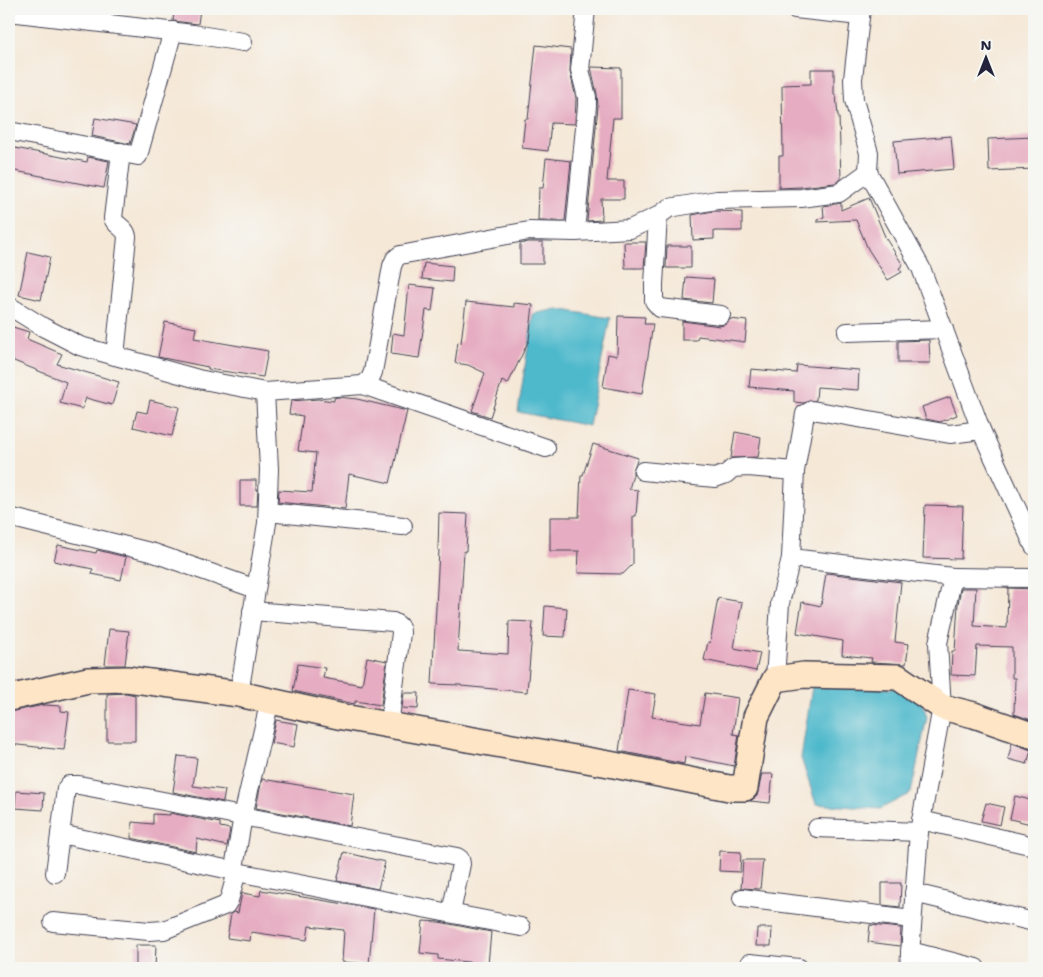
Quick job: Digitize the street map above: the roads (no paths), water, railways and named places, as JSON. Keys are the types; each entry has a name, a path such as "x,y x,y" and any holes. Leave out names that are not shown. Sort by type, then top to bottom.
{"street":[{"path":"575,232 587,106 587,97 580,70 586,9"},
{"path":"795,9 860,12 853,79 854,100 870,152 868,172 921,268 981,430 1034,546"},
{"path":"9,12 114,16 173,31 243,42"},
{"path":"9,131 136,156 140,155 173,31"},
{"path":"115,356 127,237 124,230 114,222 113,218 121,152"},
{"path":"363,385 370,379 373,372 393,262 397,257 529,231 575,232 630,229 658,216 669,208 717,200 801,198 840,193 868,172"},
{"path":"658,216 654,301 660,308 721,314"},
{"path":"9,306 80,346 198,379 265,392 363,385 546,448"},
{"path":"847,332 944,329"},
{"path":"239,694 268,512 269,469 265,392"},
{"path":"9,698 88,680 127,678 239,694 389,725 609,764 729,788 745,788 756,717 775,678 780,603 791,558 796,471 805,414 812,410 950,434 981,430"},
{"path":"643,471 714,478 726,474 733,468 748,467 796,471"},
{"path":"268,512 403,526"},
{"path":"9,517 154,553 256,589"},
{"path":"791,558 953,577 1034,578"},
{"path":"953,577 938,643 942,707 920,826 909,960 976,968"},
{"path":"252,612 393,622 398,624 401,627 401,633 389,725"},
{"path":"775,678 804,675 898,678 942,707 974,714 1034,736"},
{"path":"53,922 149,931 164,930 226,906 236,872 234,868 243,816 270,700"},
{"path":"55,873 66,789 69,785 456,857 460,859 461,864 451,913"},
{"path":"817,828 920,826 1034,846"},
{"path":"60,834 236,872 521,927"},
{"path":"914,893 1034,922"},
{"path":"742,898 912,919"},
{"path":"750,963 799,968"}],"water":[{"path":"557,309 610,318 589,426 518,412 533,314"},
{"path":"812,687 918,689 927,717 911,793 880,809 816,804 801,758"}]}
